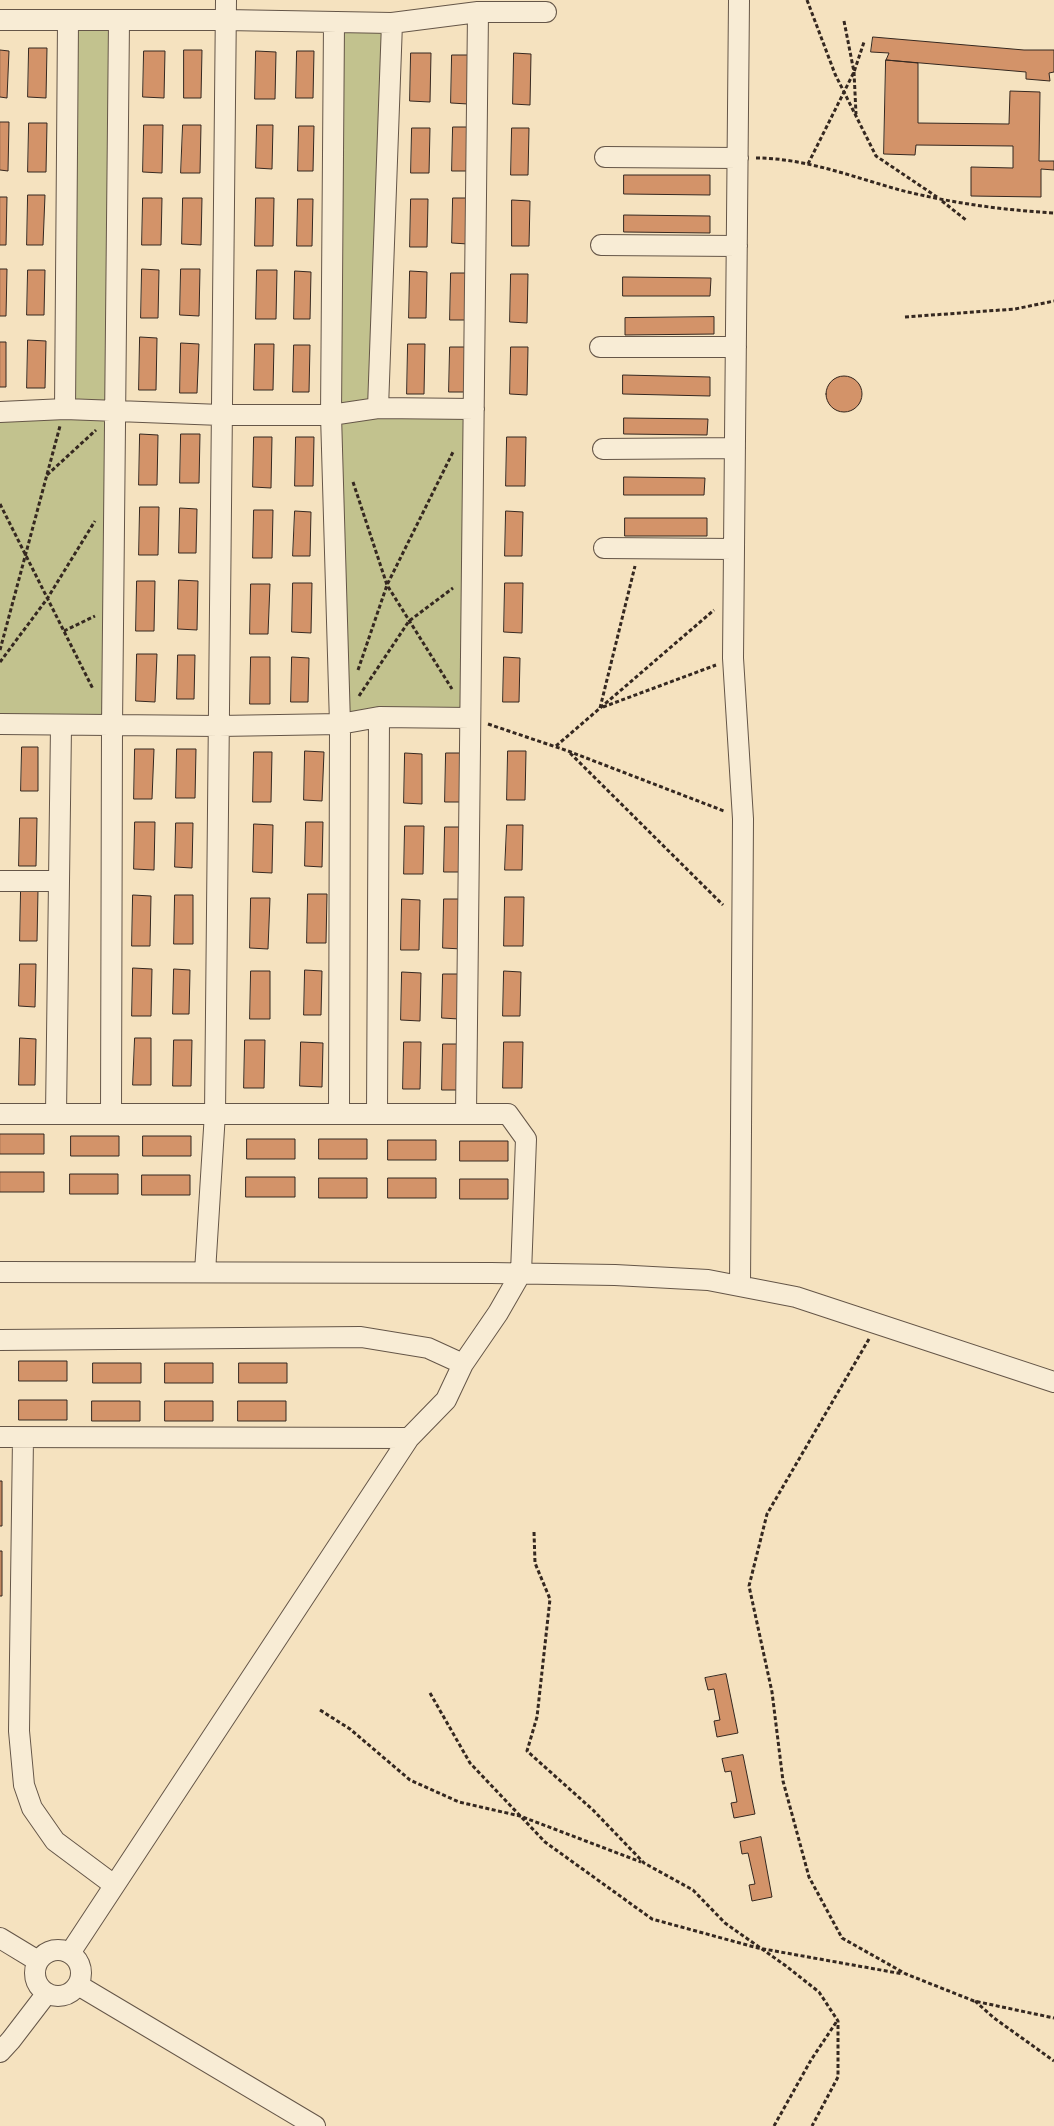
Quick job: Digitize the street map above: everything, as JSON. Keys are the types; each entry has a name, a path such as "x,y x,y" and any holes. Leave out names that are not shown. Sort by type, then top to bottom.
{"street":[{"path":"205,1272 215,1113 226,0"},
{"path":"739,0 734,658 743,819 740,1286"},
{"path":"466,1114 478,12"},
{"path":"0,20 226,20 392,24 478,12 546,12"},
{"path":"65,409 68,21"},
{"path":"111,1114 112,726 119,21"},
{"path":"334,23 331,414 340,724 339,1113"},
{"path":"378,408 392,24"},
{"path":"605,157 738,158"},
{"path":"601,246 737,246"},
{"path":"600,347 736,347"},
{"path":"0,412 65,409 221,414 331,414 378,408 474,409"},
{"path":"603,449 735,448"},
{"path":"604,548 734,549"},
{"path":"0,724 219,726 340,724 379,717 470,718"},
{"path":"377,1114 379,717"},
{"path":"56,1114 60,726"},
{"path":"0,881 59,881"},
{"path":"0,1114 508,1114 526,1139 521,1273 498,1313 463,1364 446,1400 409,1438 70,1953"},
{"path":"0,1272 521,1273 615,1275 708,1280 796,1297 1054,1382"},
{"path":"0,1340 361,1337 428,1348 463,1364"},
{"path":"0,1437 409,1438"},
{"path":"23,1438 19,1731 24,1785 32,1808 55,1841 114,1885"},
{"path":"0,1938 38,1962"},
{"path":"64,1950 74,1955 80,1965 81,1976 78,1985 73,1991 65,1995 53,1996 47,1993 42,1990 35,1979 34,1968 38,1962 47,1952 64,1950"},
{"path":"78,1985 315,2126"},
{"path":"0,2052 12,2040 47,1993"}],"path":[{"path":"808,0 835,74 876,156 940,199 966,220"},
{"path":"844,21 854,72 856,116"},
{"path":"808,164 854,72 864,42"},
{"path":"738,158 758,158 808,164 940,199 1009,211 1054,213"},
{"path":"905,317 1015,309 1054,301"},
{"path":"0,650 65,409"},
{"path":"47,475 116,411"},
{"path":"356,677 387,584 456,445"},
{"path":"353,481 387,584 455,694"},
{"path":"0,504 96,695"},
{"path":"0,662 47,599 98,517"},
{"path":"600,708 639,548"},
{"path":"356,700 410,621 472,573"},
{"path":"555,746 734,593"},
{"path":"64,631 113,608"},
{"path":"600,708 734,658"},
{"path":"470,718 555,746 743,819"},
{"path":"568,751 743,925"},
{"path":"878,1324 767,1514 749,1586 772,1692 783,1781 809,1877 842,1938 906,1974 974,2001 1054,2018"},
{"path":"534,1532 535,1563 550,1599 538,1716 527,1751 593,1810 644,1863"},
{"path":"430,1693 470,1763 545,1842 652,1918 758,1948 906,1974"},
{"path":"320,1710 350,1730 410,1780 458,1802 520,1816 644,1863 692,1890 725,1923 819,1992 838,2021 838,2077 812,2126"},
{"path":"974,2001 994,2018 1054,2061"},
{"path":"774,2126 811,2060 838,2021"}],"green space":[{"path":"68,21 119,21 112,726 0,724 0,413 65,409"},
{"path":"334,23 392,23 378,408 335,414 469,419 470,718 340,724 331,415"}],"building":[{"path":"873,37 1024,50 1054,50 1054,72 1049,73 1050,81 1026,79 1026,72 886,60 889,53 871,52"},
{"path":"29,48 47,48 46,98 28,97"},
{"path":"0,50 9,51 7,98 0,97"},
{"path":"184,50 202,50 201,98 184,98"},
{"path":"144,51 165,51 164,98 143,97"},
{"path":"256,51 276,52 275,99 255,99"},
{"path":"297,51 314,51 313,98 296,98"},
{"path":"411,53 431,53 430,102 410,101"},
{"path":"514,53 531,54 530,105 513,104"},
{"path":"452,55 469,55 468,104 451,103"},
{"path":"886,60 918,63 918,123 1009,124 1010,91 1040,92 1039,161 1054,161 1054,170 1041,169 1041,197 971,196 971,167 1013,168 1013,146 916,145 915,155 884,154"},
{"path":"0,122 9,122 8,171 0,170"},
{"path":"29,123 47,123 46,172 28,172"},
{"path":"144,125 163,125 162,173 143,172"},
{"path":"183,125 201,125 200,173 181,173"},
{"path":"257,125 273,125 272,169 256,168"},
{"path":"299,126 314,126 313,171 298,171"},
{"path":"453,127 468,127 467,171 452,171"},
{"path":"412,128 430,128 429,173 411,173"},
{"path":"512,128 529,128 528,175 511,175"},
{"path":"624,175 710,175 710,195 624,194"},
{"path":"28,195 45,195 43,245 27,245"},
{"path":"0,197 7,197 6,245 0,245"},
{"path":"143,198 162,198 161,245 142,245"},
{"path":"183,198 202,198 201,245 182,244"},
{"path":"256,198 274,198 273,246 255,246"},
{"path":"453,198 469,198 468,244 452,243"},
{"path":"298,199 313,199 312,246 297,246"},
{"path":"411,199 428,199 427,247 410,247"},
{"path":"512,200 530,201 529,246 512,246"},
{"path":"624,215 710,216 710,233 624,232"},
{"path":"0,269 7,269 6,316 0,316"},
{"path":"142,269 159,270 158,318 141,318"},
{"path":"181,269 200,269 199,316 180,315"},
{"path":"28,270 45,270 44,315 27,315"},
{"path":"257,270 277,270 276,319 256,319"},
{"path":"295,271 311,272 310,319 294,319"},
{"path":"410,271 427,272 426,318 409,318"},
{"path":"451,273 469,273 468,320 450,320"},
{"path":"511,274 528,274 527,323 510,322"},
{"path":"623,277 711,278 710,296 623,296"},
{"path":"714,317 714,334 625,335 625,318"},
{"path":"140,337 157,338 156,390 139,390"},
{"path":"28,340 46,341 45,388 27,388"},
{"path":"0,342 6,342 6,387 0,387"},
{"path":"181,343 199,344 197,393 180,393"},
{"path":"255,344 274,344 273,390 254,390"},
{"path":"408,344 425,344 424,394 407,394"},
{"path":"294,345 310,345 309,392 293,392"},
{"path":"450,347 465,347 464,392 449,392"},
{"path":"511,347 528,347 527,395 510,394"},
{"path":"623,375 710,377 710,396 623,394"},
{"path":"844,376 856,382 862,394 856,406 844,412 832,406 826,394 832,382"},
{"path":"624,418 708,419 707,435 624,434"},
{"path":"140,434 158,435 157,485 139,485"},
{"path":"181,434 200,434 199,483 180,483"},
{"path":"254,437 272,437 271,488 253,487"},
{"path":"296,437 314,437 313,486 295,486"},
{"path":"507,437 526,437 525,486 506,486"},
{"path":"624,477 705,478 704,495 624,495"},
{"path":"140,507 159,507 158,555 139,555"},
{"path":"180,508 197,509 196,553 179,553"},
{"path":"254,510 273,510 272,558 253,558"},
{"path":"295,511 311,512 310,556 293,556"},
{"path":"506,511 523,512 522,556 505,556"},
{"path":"625,518 707,518 707,536 625,536"},
{"path":"179,580 198,581 197,630 178,629"},
{"path":"137,581 155,581 154,631 136,631"},
{"path":"293,583 312,583 311,633 292,632"},
{"path":"505,583 523,583 522,633 504,632"},
{"path":"251,584 270,584 268,634 250,634"},
{"path":"137,654 157,654 155,702 136,701"},
{"path":"178,655 195,655 194,699 177,699"},
{"path":"251,657 270,657 270,704 250,704"},
{"path":"292,657 309,658 308,702 291,702"},
{"path":"504,657 520,658 519,702 503,702"},
{"path":"22,747 38,747 38,791 21,791"},
{"path":"135,749 154,749 152,799 134,799"},
{"path":"177,749 196,749 195,798 176,798"},
{"path":"305,751 324,752 322,801 304,800"},
{"path":"508,751 526,751 525,800 507,800"},
{"path":"254,752 272,752 271,802 253,802"},
{"path":"405,753 422,754 422,804 404,803"},
{"path":"446,753 465,753 464,802 445,802"},
{"path":"20,818 37,818 36,866 19,866"},
{"path":"135,822 155,822 154,870 134,869"},
{"path":"306,822 323,822 322,867 305,866"},
{"path":"176,823 193,823 192,868 175,867"},
{"path":"254,824 273,825 272,873 253,872"},
{"path":"507,825 523,825 522,870 505,870"},
{"path":"405,826 424,826 423,874 404,874"},
{"path":"445,827 462,827 461,872 444,872"},
{"path":"21,889 38,890 37,941 20,941"},
{"path":"308,894 327,894 326,943 307,943"},
{"path":"133,895 151,896 150,946 132,946"},
{"path":"175,895 193,895 193,944 174,944"},
{"path":"505,897 524,897 523,946 504,946"},
{"path":"251,898 270,898 268,949 250,948"},
{"path":"402,899 420,900 419,950 401,950"},
{"path":"444,899 463,899 462,949 443,948"},
{"path":"20,964 36,964 35,1007 19,1006"},
{"path":"133,968 152,969 151,1016 132,1016"},
{"path":"174,969 190,970 189,1014 173,1014"},
{"path":"305,970 322,971 321,1015 304,1015"},
{"path":"251,971 270,971 270,1019 250,1019"},
{"path":"504,971 521,972 520,1016 503,1016"},
{"path":"402,972 421,973 420,1021 401,1020"},
{"path":"443,974 460,974 459,1019 442,1018"},
{"path":"20,1038 36,1039 35,1085 19,1085"},
{"path":"135,1038 151,1038 151,1085 133,1085"},
{"path":"174,1040 192,1040 191,1086 173,1086"},
{"path":"245,1040 265,1040 264,1088 244,1088"},
{"path":"301,1042 323,1043 322,1087 300,1086"},
{"path":"404,1042 421,1042 420,1089 403,1089"},
{"path":"504,1042 523,1042 522,1088 503,1088"},
{"path":"443,1044 462,1044 460,1090 442,1090"},
{"path":"0,1134 44,1134 44,1154 0,1154"},
{"path":"71,1136 119,1136 119,1156 71,1156"},
{"path":"143,1136 191,1136 191,1156 143,1156"},
{"path":"247,1139 295,1139 295,1159 247,1159"},
{"path":"319,1139 367,1139 367,1159 319,1159"},
{"path":"388,1140 436,1140 436,1160 388,1160"},
{"path":"460,1141 508,1141 508,1161 460,1161"},
{"path":"0,1172 44,1172 44,1192 0,1192"},
{"path":"70,1174 118,1174 118,1194 70,1194"},
{"path":"142,1175 190,1175 190,1195 142,1195"},
{"path":"246,1177 295,1177 295,1197 246,1197"},
{"path":"319,1178 367,1178 367,1198 319,1198"},
{"path":"388,1178 436,1178 436,1198 388,1198"},
{"path":"460,1179 508,1179 508,1199 460,1199"},
{"path":"19,1361 67,1361 67,1381 19,1381"},
{"path":"93,1363 141,1363 141,1383 93,1383"},
{"path":"165,1363 213,1363 213,1383 165,1383"},
{"path":"239,1363 287,1363 287,1383 239,1383"},
{"path":"19,1400 67,1400 67,1420 19,1420"},
{"path":"92,1401 140,1401 140,1421 92,1421"},
{"path":"165,1401 213,1401 213,1421 165,1421"},
{"path":"238,1401 286,1401 286,1421 238,1421"},
{"path":"0,1481 2,1481 2,1526 0,1526"},
{"path":"0,1551 2,1551 2,1596 0,1596"},
{"path":"726,1674 738,1733 717,1737 714,1721 720,1720 714,1689 708,1690 705,1678"},
{"path":"743,1755 755,1814 734,1818 731,1803 737,1802 731,1771 725,1772 722,1759"},
{"path":"761,1837 772,1897 752,1901 749,1885 755,1884 748,1853 742,1854 740,1842"}]}
